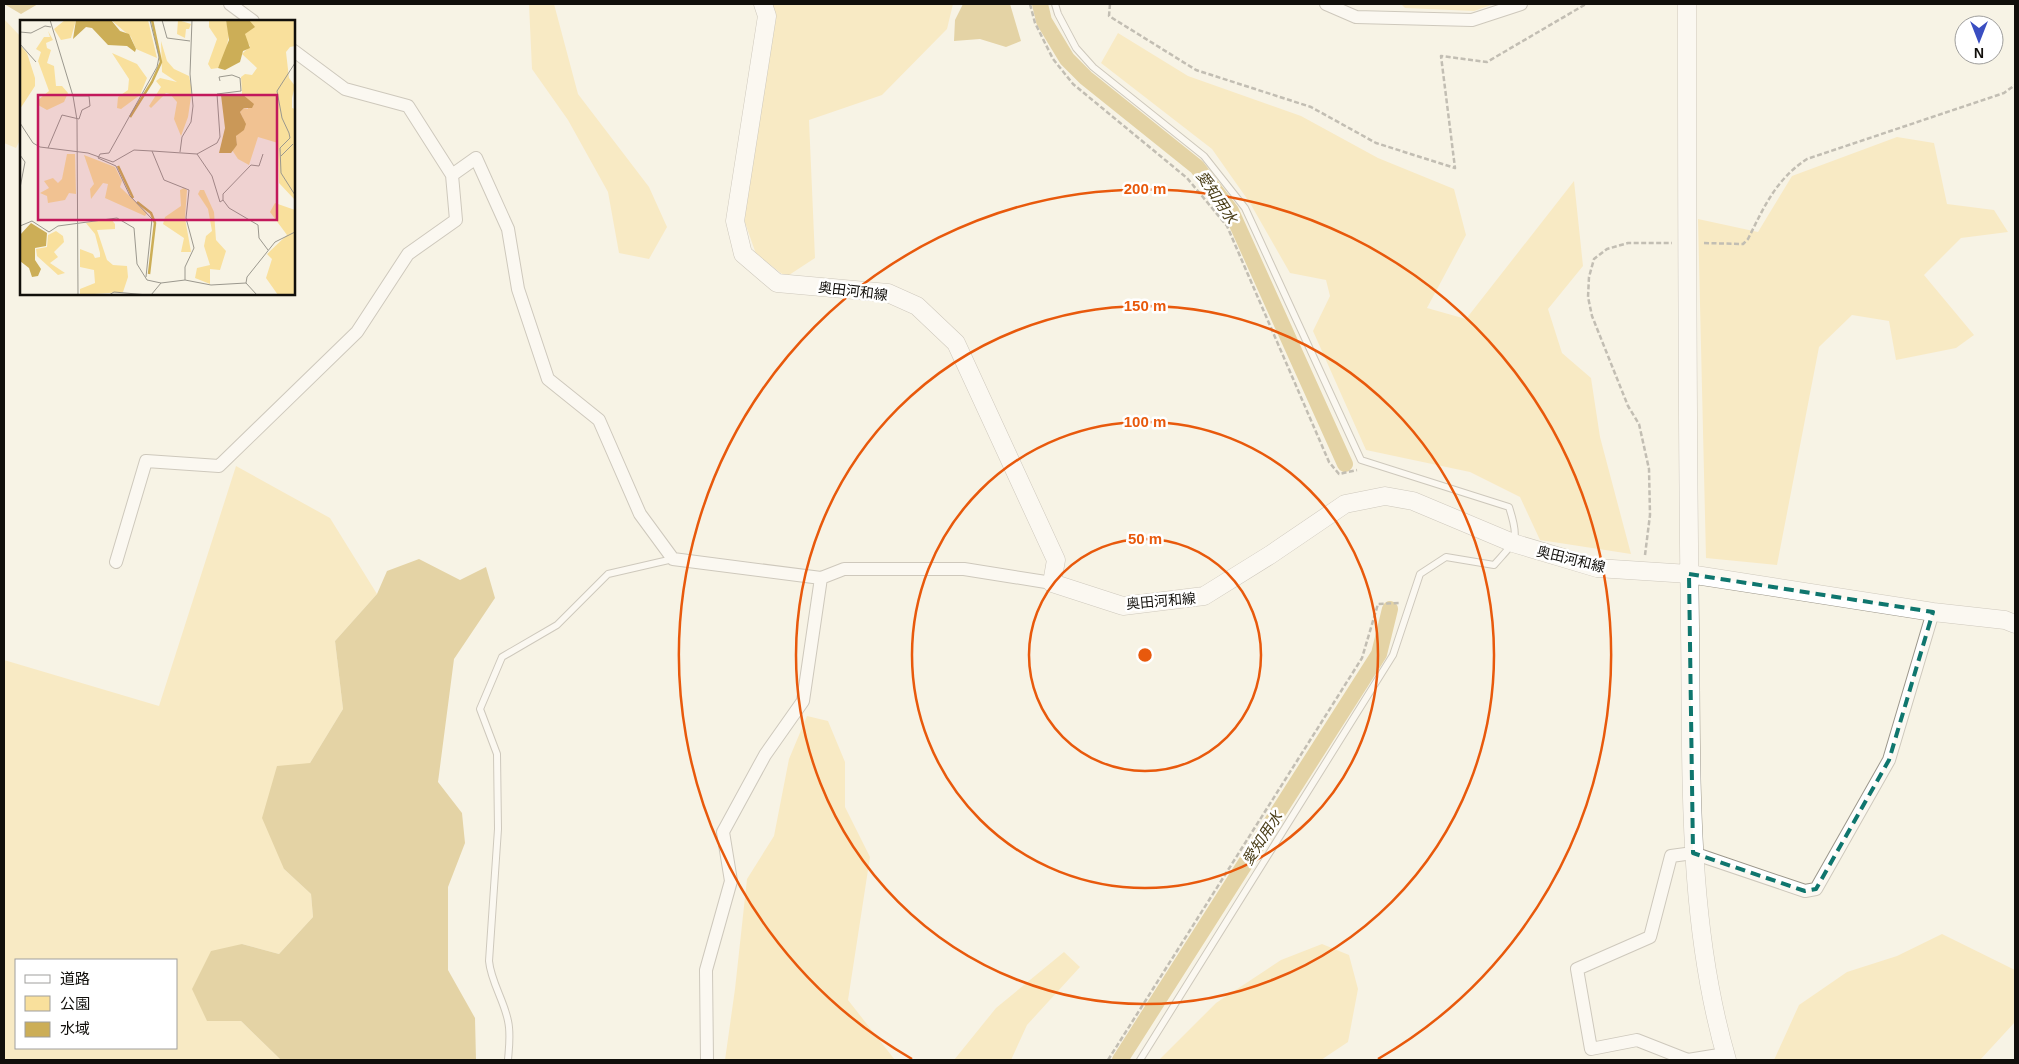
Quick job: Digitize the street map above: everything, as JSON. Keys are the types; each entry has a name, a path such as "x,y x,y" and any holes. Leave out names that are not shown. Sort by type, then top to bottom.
{"main road":[{"name":"奥田河和線","path":"763,4 767,16 735,221 743,254 777,283 888,293 917,306 956,343 1056,560 1052,583 1123,606 1204,596 1270,556 1344,504 1385,496 1413,502 1512,543 1597,568 1689,574 1933,612 2005,620 2015,624"},
{"path":"1687,4 1689,574 1693,853 1706,963 1726,1057"}],"street":[{"path":"230,4 252,20"},
{"path":"1326,4 1356,17 1472,20 1521,4"},
{"path":"116,562 146,461 220,466 357,332 408,254 456,220 452,176 408,106 345,89 295,52"},
{"path":"452,176 476,158 508,229 518,289 548,379 599,420 640,514 673,559 821,578 844,569 964,569 1052,583"},
{"path":"707,1060 706,970 732,881 722,832 765,755 803,702 821,578"},
{"path":"1726,1057 1688,1060 1637,1040 1591,1049 1577,969 1650,937 1671,856 1693,853 1805,891 1816,889 1888,760 1933,612"}],"lane":[{"path":"1055,4 1058,14 1076,48 1093,68 1204,156 1245,208 1361,460 1509,507 1516,530 1512,543 1494,565 1446,556 1420,574 1393,655 1140,1060"},
{"path":"508,1060 508,1020 490,970 489,961 498,828 497,754 480,710 502,657 557,625 608,574 673,559"}],"path":[{"path":"1030,4 1035,23 1053,59 1073,84 1187,178 1227,226 1329,462 1339,474 1358,470 1361,460"},
{"path":"1110,4 1109,16 1196,70 1311,107 1376,143 1455,168 1441,56 1487,62 1586,4"},
{"path":"1703,243 1743,244 1748,239 1782,179 1794,167 1807,159 2004,93 2015,85"},
{"path":"1643,571 1650,515 1649,469 1639,424 1628,406 1592,316 1588,297 1589,277 1594,259 1606,249 1628,243 1674,243"},
{"path":"1108,1060 1362,658 1378,604 1411,602"}],"highlighted area":[{"path":"1689,574 1933,612 1889,760 1816,889 1805,891 1693,853"}],"green space":[{"path":"529,4 554,4 578,94 649,187 667,227 649,259 619,253 608,192 568,120 532,69"},
{"path":"770,4 953,4 947,29 882,95 809,120 815,258 786,277 756,254 743,217"},
{"path":"1401,4 1494,4 1474,11 1405,8"},
{"path":"4,19 20,36 20,140 16,148 4,143"},
{"path":"1118,33 1188,76 1301,116 1378,158 1454,189 1466,235 1427,308 1466,319 1574,181 1583,266 1548,309 1562,353 1591,378 1600,437 1631,554 1540,540 1520,497 1470,472 1366,450 1313,331 1330,296 1326,280 1290,273 1250,203 1212,149 1101,63"},
{"path":"1897,137 1934,143 1947,204 1994,210 2008,232 1961,238 1924,275 1974,335 1956,348 1896,360 1889,321 1852,315 1819,347 1777,565 1706,558 1698,219 1758,232 1792,176"},
{"path":"236,466 330,518 377,594 335,641 343,709 310,763 284,869 311,894 313,917 279,954 242,944 207,1021 241,1021 281,1060 4,1060 4,660 159,706"},
{"path":"807,716 828,721 845,762 845,807 870,857 848,1000 895,1060 725,1060 747,879 774,836 789,759"},
{"path":"1942,934 2015,970 2015,1022 1980,1060 1774,1060 1799,1005 1847,972 1897,956"},
{"path":"1322,944 1349,955 1358,989 1348,1042 1321,1060 1159,1060 1216,1003 1281,960"},
{"path":"1064,952 1080,967 1027,1025 1011,1060 954,1060 996,1008"}],"water":[{"path":"4,4 38,4 21,14"},
{"path":"963,4 1010,4 1021,41 1006,47 980,39 954,41 955,20"},
{"path":"419,559 460,580 486,567 495,598 454,659 438,782 462,813 465,843 448,887 448,970 475,1018 476,1060 281,1060 241,1021 207,1021 192,989 211,951 242,944 279,954 313,917 311,894 284,869 262,818 277,766 310,763 343,709 335,641 377,594 387,571"}],"waterway":[{"name":"愛知用水","path":"1040,4 1044,21 1067,59 1086,78 1197,167 1231,211 1345,464"},
{"name":"愛知用水","path":"1120,1060 1379,654 1390,609"}]}
